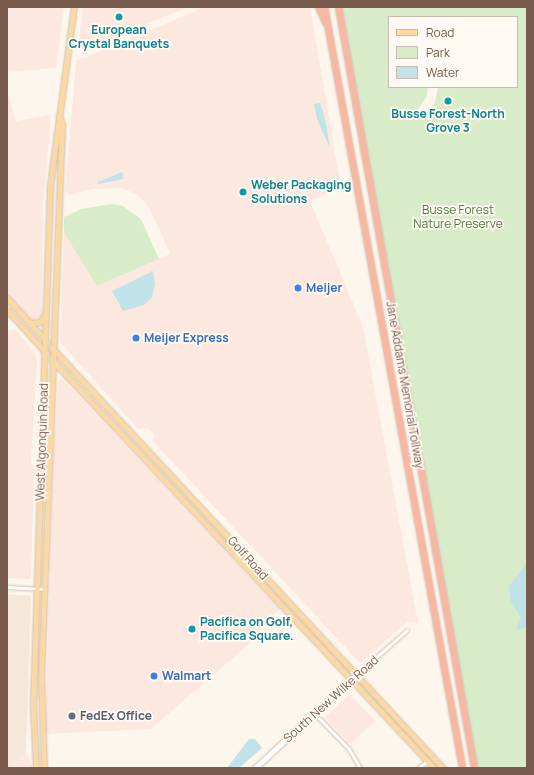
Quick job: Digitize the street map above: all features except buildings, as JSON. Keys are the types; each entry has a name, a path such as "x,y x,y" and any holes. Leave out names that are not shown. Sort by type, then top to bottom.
{"highway":[{"path":"319,7 328,26"},
{"name":"Jane Addams Memorial Tollway","path":"325,7 463,768"},
{"name":"Jane Addams Memorial Tollway","path":"339,7 475,768"}],"main road":[{"name":"West Algonquin Road","path":"36,768 33,704 48,307 50,186 74,7"},
{"name":"West Algonquin Road","path":"44,768 41,732 44,589 62,124 59,116"},
{"name":"Golf Road","path":"7,298 443,768"},
{"path":"30,323 40,322 48,307"},
{"name":"Golf Road","path":"7,310 350,680 434,768"},
{"name":"South New Wilke Road","path":"255,768 356,675"}],"street":[{"path":"7,587 44,589"},
{"name":"South New Wilke Road","path":"356,675 407,630"},
{"path":"314,714 348,750 360,768"},
{"path":"418,768 427,761"}],"shaded area":[{"path":"7,7 64,7 56,68 7,72"},
{"path":"83,7 188,7 83,50 78,47"},
{"path":"205,7 310,7 341,188 310,201 363,327 418,623 407,622 360,663 152,440 155,435 147,428 138,429 60,342 64,233 97,286 170,254 150,209 139,196 123,188 93,189 69,195 65,192 76,61"},
{"path":"7,90 16,121 51,115 43,207 42,316 32,321 7,295"},
{"path":"15,329 35,353 37,361 31,462 34,466 31,579 7,578 7,331"},
{"path":"62,378 280,609 261,626 257,637 151,729 45,734 53,471 58,381"},
{"path":"7,594 31,596 26,752 12,768 7,768"},
{"path":"350,694 375,721 350,744 325,717"},
{"path":"26,752 33,768 12,768"}],"green space":[{"name":"Busse Forest Nature Preserve","path":"340,7 527,7 527,768 475,768"},
{"path":"112,204 123,206 141,219 159,259 97,286 64,233 64,217 81,209"}],"water":[{"path":"320,103 325,118 330,148 317,119 314,104"},
{"path":"122,172 123,179 98,184 98,182"},
{"path":"153,271 155,285 152,297 144,305 123,311 112,291"},
{"path":"527,563 527,627 515,631 521,618 511,602 509,586"},
{"path":"249,739 255,739 262,748 239,768 227,768"}],"place":[{"name":"European Crystal Banquets","path":"119,17"},
{"name":"Busse Forest-North Grove 3","path":"448,101"},
{"name":"Weber Packaging Solutions","path":"243,192"},
{"name":"Meijer","path":"298,288"},
{"name":"Meijer Express","path":"136,338"},
{"name":"Pacifica on Golf, Pacifica Square.","path":"192,629"},
{"name":"Walmart","path":"154,676"},
{"name":"FedEx Office","path":"72,716"}]}
